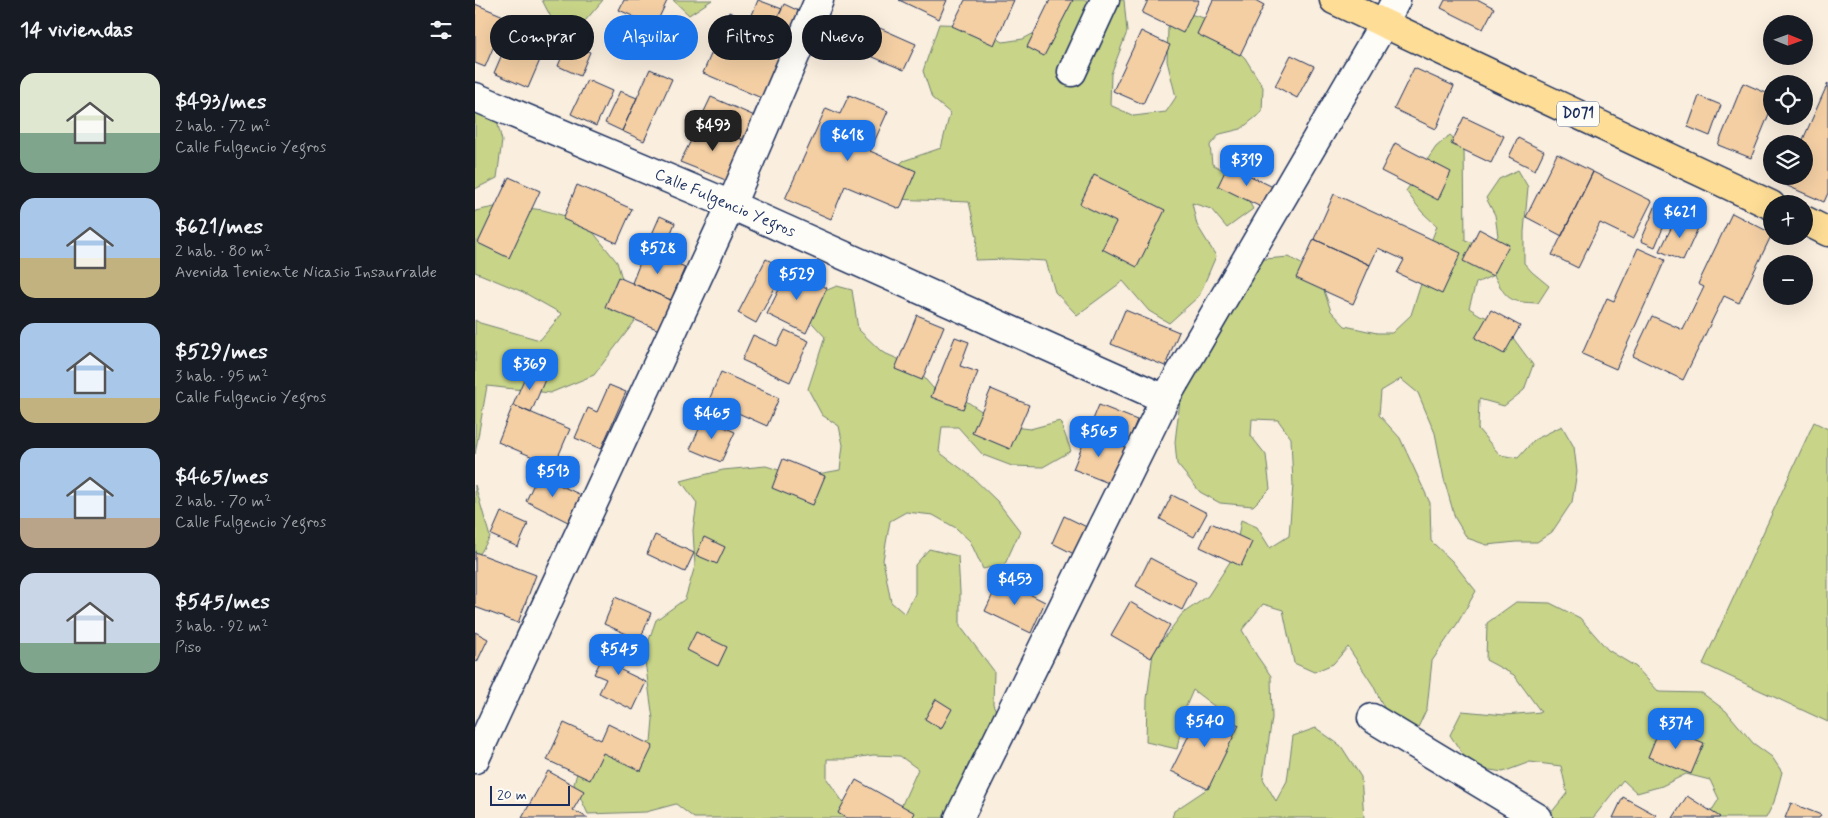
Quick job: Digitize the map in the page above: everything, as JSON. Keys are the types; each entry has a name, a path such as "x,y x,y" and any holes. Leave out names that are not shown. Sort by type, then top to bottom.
{"main road":[{"name":"D071","path":"1334,0 1390,12 1763,201"},
{"path":"1813,224 1828,232"}],"street":[{"path":"475,759 731,205 819,0"},
{"path":"1072,72 1105,0"},
{"path":"959,818 1165,398 1390,12"},
{"name":"Calle Fulgencio Yegros","path":"475,96 731,205 1165,398"},
{"path":"1372,718 1538,818"}],"green space":[{"path":"542,0 603,0 590,15 550,15"},
{"path":"673,0 712,0 689,15"},
{"path":"1060,0 1124,0 1127,32 1111,74 1110,105 1134,116 1166,112 1176,97 1167,61 1168,27 1186,13 1204,18 1245,58 1263,87 1262,112 1241,129 1220,134 1210,145 1212,164 1236,177 1253,209 1227,228 1211,209 1192,203 1197,225 1216,256 1199,296 1169,323 1149,311 1123,281 1077,315 1055,292 1046,261 975,260 977,237 969,202 894,199 883,183 903,161 941,148 950,113 932,98 923,71 939,24 973,25 1003,42 1023,39 1042,29"},
{"path":"475,92 493,105 502,141 497,178 475,189"},
{"path":"1450,135 1464,147 1465,240 1487,247 1498,236 1495,215 1486,198 1499,179 1518,170 1528,187 1524,232 1524,263 1549,286 1538,303 1515,301 1510,298 1502,290 1494,275 1476,283 1469,308 1480,315 1502,323 1533,365 1524,390 1504,406 1479,399 1478,429 1500,455 1518,458 1534,440 1562,426 1574,447 1577,472 1572,502 1552,532 1537,542 1487,545 1467,538 1455,518 1444,479 1435,433 1418,393 1401,379 1381,391 1379,415 1400,438 1430,503 1431,541 1452,561 1476,591 1432,661 1427,708 1408,749 1386,712 1373,685 1348,647 1333,664 1314,672 1294,663 1283,610 1263,604 1242,630 1271,676 1272,718 1263,779 1276,801 1287,781 1293,736 1316,728 1341,746 1361,777 1364,818 1172,818 1174,811 1207,789 1224,744 1218,709 1193,690 1184,711 1177,749 1146,742 1147,699 1153,653 1182,614 1208,596 1235,554 1241,520 1257,527 1270,548 1289,536 1293,485 1291,438 1278,420 1252,419 1251,436 1266,455 1270,489 1253,506 1220,503 1200,492 1177,464 1175,442 1182,384 1253,260 1289,257 1303,265 1322,285 1331,311 1345,326 1377,333 1392,333 1411,315 1421,284 1427,252 1437,226 1422,212 1406,191 1436,147"},
{"path":"504,205 543,210 584,221 617,262 635,321 594,375 550,393 487,386 475,454 475,320 540,340 562,314 523,292 475,272 475,211"},
{"path":"837,286 852,290 858,329 882,352 914,366 933,388 960,397 1004,426 1030,429 1060,421 1071,451 1043,467 1012,466 983,455 958,427 942,427 939,452 971,476 997,501 1020,531 1005,564 983,569 970,541 956,528 933,515 906,512 890,521 883,560 891,602 905,614 915,594 915,565 929,549 958,556 960,626 994,671 993,704 1005,731 956,818 896,818 918,769 900,756 873,755 849,759 827,759 827,779 854,818 694,818 676,804 646,812 588,814 574,784 581,759 622,744 651,742 653,719 644,654 656,620 685,599 695,566 693,530 697,503 681,481 723,470 766,466 801,477 840,470 843,445 839,426 822,415 808,389 825,337 804,314 815,295"},
{"path":"1814,422 1828,429 1828,722 1703,664"},
{"path":"475,485 490,537 475,562"},
{"path":"1516,602 1550,603 1580,618 1608,650 1636,667 1659,692 1702,693 1726,711 1753,743 1772,757 1782,772 1774,802 1766,818 1707,818 1719,799 1710,780 1686,774 1662,786 1637,793 1623,780 1593,818 1547,818 1567,793 1561,766 1530,762 1503,772 1471,767 1450,735 1462,711 1505,715 1541,712 1514,675 1486,660 1487,623"}],"building":[{"path":"624,0 667,1 660,15 630,15 619,10"},
{"path":"758,0 782,9 779,15 752,15"},
{"path":"899,0 947,0 939,19"},
{"path":"965,0 1014,0 994,45 952,26"},
{"path":"1050,0 1073,0 1044,56 1027,47"},
{"path":"1148,0 1199,0 1183,33 1142,13"},
{"path":"1213,0 1255,0 1264,5 1240,55 1197,34"},
{"path":"1445,0 1479,0 1494,8 1483,29 1441,8"},
{"path":"475,4 501,15 490,15 490,55 485,67 475,63"},
{"path":"784,4 803,13 792,36 792,15 779,15"},
{"path":"882,29 916,44 904,70 880,60 882,60"},
{"path":"1141,31 1170,45 1143,104 1113,91"},
{"path":"1291,55 1314,66 1297,98 1275,86"},
{"path":"500,60 540,60 528,88 494,73"},
{"path":"560,60 587,60 580,76 558,66"},
{"path":"709,60 782,60 766,100 703,73"},
{"path":"1414,68 1454,86 1436,129 1394,109"},
{"path":"650,69 672,79 644,141 622,131"},
{"path":"587,80 612,91 596,126 571,114"},
{"path":"1743,83 1763,92 1764,125 1751,158 1718,145"},
{"path":"1828,83 1828,193 1824,202 1813,197 1813,195 1808,195 1785,185 1813,185 1813,135 1805,135 1809,125 1813,125 1813,117"},
{"path":"620,91 637,98 622,131 605,123"},
{"path":"849,95 888,111 870,151 916,171 900,209 845,186 831,219 785,199 826,108 840,114"},
{"path":"1699,96 1721,105 1710,136 1688,127"},
{"path":"711,97 757,117 746,141 700,120"},
{"path":"1464,117 1504,136 1491,163 1451,144"},
{"path":"700,123 746,141 728,181 680,162"},
{"path":"1518,138 1544,151 1535,170 1509,157"},
{"path":"1395,143 1451,172 1438,200 1381,171"},
{"path":"1557,154 1593,172 1562,236 1526,217"},
{"path":"1228,165 1275,188 1265,209 1218,186"},
{"path":"1593,172 1652,201 1633,239 1600,223 1578,268 1552,255"},
{"path":"1094,175 1165,210 1137,267 1102,249 1116,222 1080,204"},
{"path":"509,177 540,191 509,258 478,243"},
{"path":"577,185 632,209 617,243 563,219"},
{"path":"1334,194 1461,253 1442,294 1397,273 1404,260 1378,248 1370,265 1314,239"},
{"path":"1656,205 1670,211 1655,247 1641,241"},
{"path":"1732,213 1763,229 1763,245 1767,245 1739,303 1724,296 1683,380 1633,356 1652,316 1683,330 1704,287 1698,284"},
{"path":"660,216 675,223 661,257 645,250"},
{"path":"1677,216 1699,226 1683,261 1660,251"},
{"path":"1479,229 1509,245 1493,276 1463,261"},
{"path":"1314,239 1370,265 1353,304 1296,278"},
{"path":"1638,248 1665,260 1616,369 1582,354 1607,298 1614,301"},
{"path":"645,250 685,267 671,300 632,283"},
{"path":"766,259 785,269 756,323 738,313"},
{"path":"789,269 827,288 806,333 767,314"},
{"path":"618,277 671,300 659,330 605,307"},
{"path":"1125,310 1179,332 1165,366 1111,344"},
{"path":"1491,310 1520,326 1504,354 1475,338"},
{"path":"917,315 944,326 922,380 895,369"},
{"path":"785,330 809,341 790,382 742,360 753,335 777,346"},
{"path":"955,337 969,342 960,366 978,372 963,409 931,397"},
{"path":"528,370 546,377 531,413 513,405"},
{"path":"721,372 779,398 767,426 709,400"},
{"path":"609,385 626,392 601,449 575,438 588,408 597,412"},
{"path":"991,389 1029,405 1010,449 972,433"},
{"path":"513,405 570,429 554,466 498,442"},
{"path":"1099,405 1137,420 1126,447 1088,432"},
{"path":"704,418 735,432 721,462 690,449"},
{"path":"1088,432 1126,447 1111,484 1073,469"},
{"path":"783,459 825,476 813,505 772,488"},
{"path":"538,475 581,495 568,522 526,501"},
{"path":"1172,495 1207,513 1194,537 1160,519"},
{"path":"501,512 528,524 518,547 491,535"},
{"path":"1064,516 1095,531 1082,558 1052,543"},
{"path":"1211,523 1252,542 1241,566 1200,547"},
{"path":"655,535 694,553 685,572 647,554"},
{"path":"704,537 725,547 717,564 696,555"},
{"path":"475,552 536,575 518,623 475,607"},
{"path":"1150,558 1196,582 1182,610 1136,586"},
{"path":"1000,579 1045,602 1031,633 985,611"},
{"path":"615,597 651,613 640,640 604,624"},
{"path":"1130,602 1170,625 1151,658 1111,635"},
{"path":"475,632 488,639 477,662 475,661"},
{"path":"696,632 727,647 718,666 687,650"},
{"path":"612,638 632,647 621,670 646,682 633,710 599,693 606,679 594,674"},
{"path":"936,699 952,709 941,729 925,719"},
{"path":"1203,707 1239,725 1208,789 1171,771"},
{"path":"564,723 601,740 608,724 653,746 641,771 603,753 590,780 547,760"},
{"path":"1661,725 1704,743 1691,774 1648,757"},
{"path":"548,771 584,791 573,810 588,818 522,818"},
{"path":"856,780 915,813 912,818 846,818 838,813"},
{"path":"1687,796 1720,817 1673,818"},
{"path":"1623,797 1656,815 1654,818 1613,818"},
{"path":"1791,803 1821,815 1819,818 1785,818"}]}
